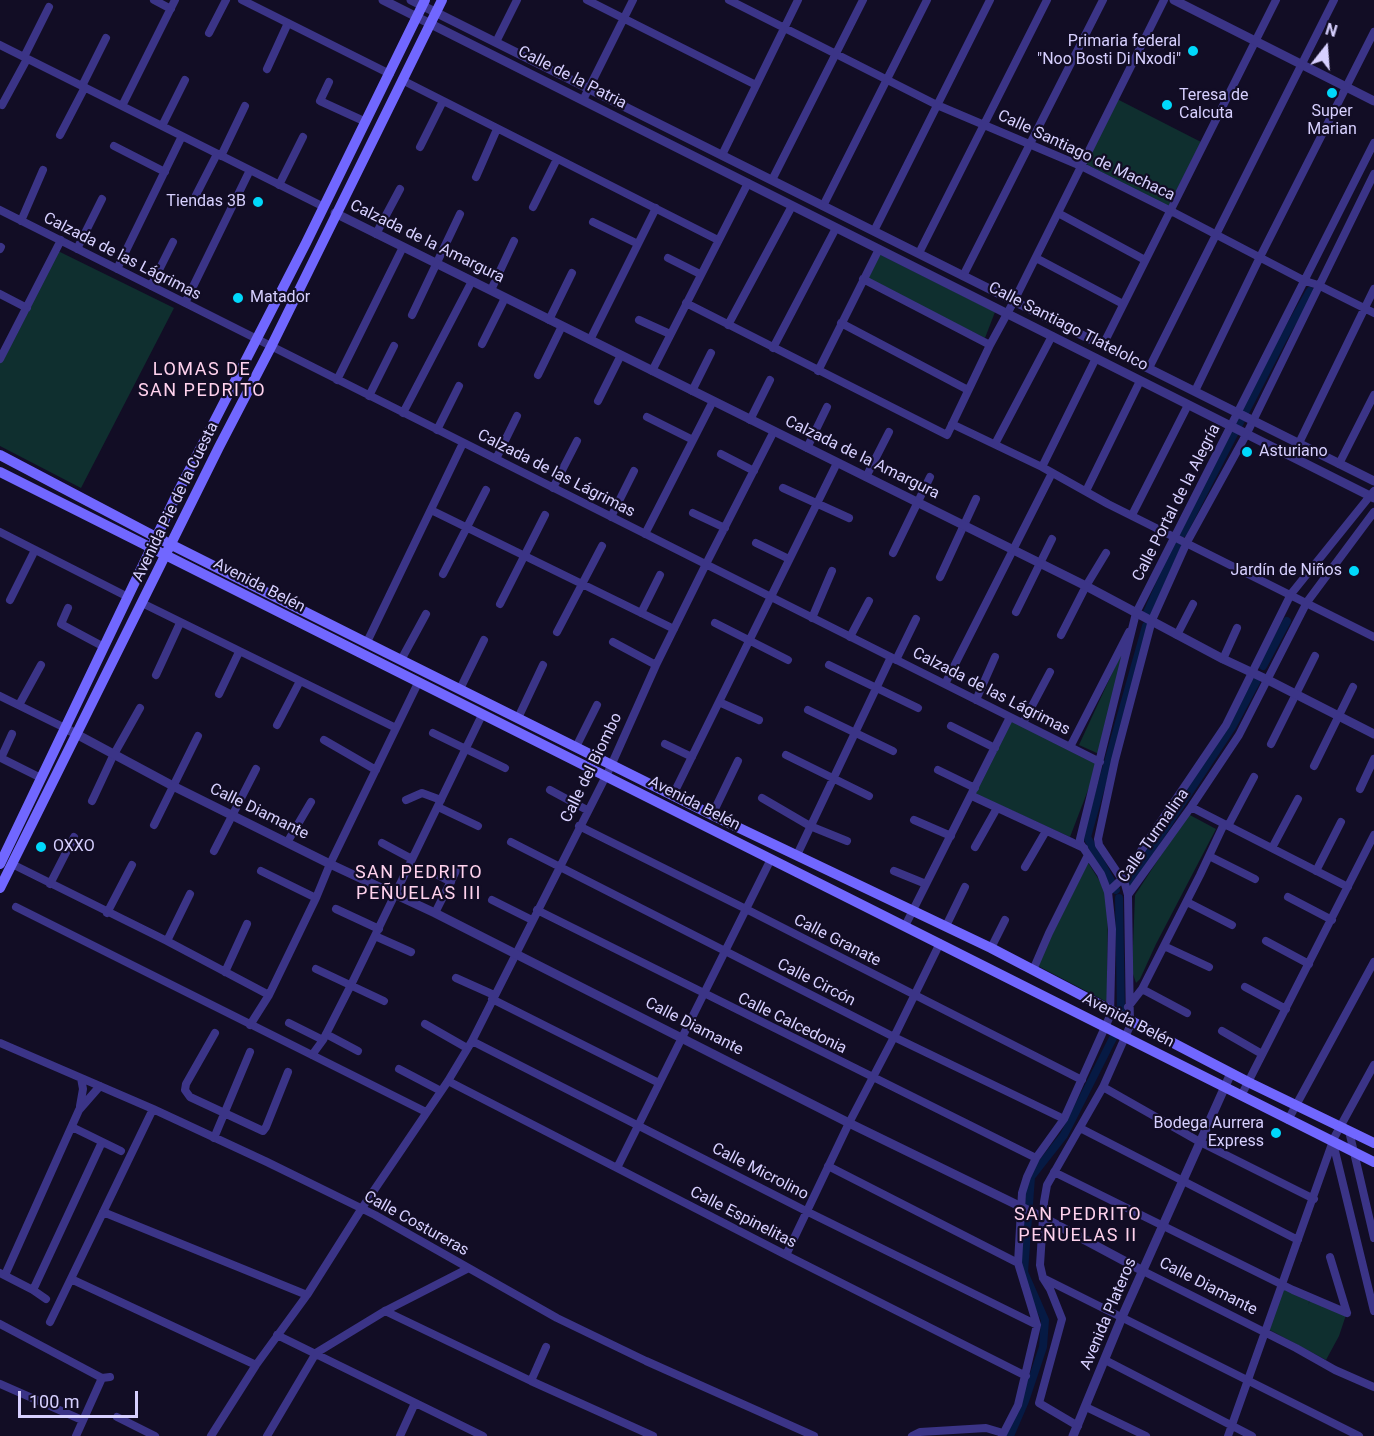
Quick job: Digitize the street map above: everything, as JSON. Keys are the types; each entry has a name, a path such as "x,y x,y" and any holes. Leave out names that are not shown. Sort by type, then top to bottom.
{"main road":[{"name":"Avenida Pie de la Cuesta","path":"4,860 77,734 442,0"},
{"name":"Avenida Pie de la Cuesta","path":"0,888 4,860 41,778 151,549 324,207 423,3"},
{"name":"Avenida Belén","path":"0,455 401,660 712,815 991,948 1248,1082 1374,1143"},
{"name":"Avenida Belén","path":"0,472 1374,1162"}],"street":[{"path":"154,0 171,9"},
{"path":"122,106 175,0"},
{"path":"210,33 226,0"},
{"path":"242,0 390,74"},
{"name":"Calle de la Patria","path":"383,0 748,183"},
{"name":"Calle de la Patria","path":"411,0 423,3 435,13 772,180"},
{"path":"496,42 517,0"},
{"path":"587,0 756,86"},
{"path":"583,100 633,0"},
{"name":"Calle Santiago de Machaca","path":"729,0 741,3 784,28 937,105 1081,166 1305,281 1318,285 1374,313"},
{"path":"722,155 798,0"},
{"path":"772,180 862,0"},
{"path":"823,206 927,0"},
{"path":"874,231 990,0"},
{"path":"919,254 1047,0"},
{"path":"963,276 1103,0"},
{"path":"686,303 947,435 1164,0"},
{"path":"1174,0 1374,101"},
{"path":"1103,345 1276,0"},
{"path":"1149,368 1334,0"},
{"path":"2,105 50,7"},
{"path":"267,69 288,23"},
{"path":"1195,391 1374,32"},
{"path":"60,135 106,38"},
{"name":"Calzada de la Amargura","path":"0,45 324,207"},
{"path":"402,80 718,240"},
{"path":"162,126 185,81"},
{"path":"329,82 320,100 366,122"},
{"path":"420,147 443,101"},
{"path":"196,195 245,106"},
{"path":"476,177 497,129"},
{"path":"117,270 182,136"},
{"path":"279,185 303,137"},
{"name":"Calle Portal de la Alegría","path":"1086,852 1080,843 1081,833 1135,616 1173,536 1232,426 1374,143"},
{"path":"114,146 165,172"},
{"path":"533,207 557,159"},
{"path":"21,221 43,170"},
{"path":"185,303 250,170"},
{"name":"Calle Portal de la Alegría","path":"1128,895 1122,879 1099,845 1098,839 1115,760 1152,620 1187,542 1248,434 1253,419 1374,174"},
{"name":"Calle Santiago Tlatelolco","path":"772,180 1374,481"},
{"path":"652,371 748,183"},
{"name":"Calle Santiago Tlatelolco","path":"748,183 1372,495"},
{"path":"376,234 400,189"},
{"path":"77,249 102,199"},
{"path":"728,325 792,206"},
{"path":"590,340 656,208"},
{"name":"Calzada de las Lágrimas","path":"0,210 1100,762"},
{"name":"Calzada de la Amargura","path":"335,213 1086,586 1135,616 1152,620 1223,659 1374,734"},
{"path":"1058,213 1145,260"},
{"path":"412,315 460,214"},
{"path":"593,222 638,244"},
{"path":"773,348 836,228"},
{"path":"0,359 61,240"},
{"path":"490,290 514,241"},
{"path":"151,286 173,242"},
{"path":"337,380 404,247"},
{"path":"818,371 879,249"},
{"path":"668,258 700,274"},
{"path":"1035,258 1123,304"},
{"path":"549,320 572,273"},
{"path":"863,279 990,345"},
{"path":"403,413 472,281"},
{"path":"1299,443 1374,289"},
{"path":"0,294 27,308"},
{"path":"482,344 505,298"},
{"path":"639,320 670,334"},
{"path":"841,323 968,390"},
{"path":"538,375 562,326"},
{"path":"0,336 10,341"},
{"path":"995,444 1052,336"},
{"path":"369,396 394,346"},
{"path":"692,391 711,353"},
{"path":"598,401 621,355"},
{"path":"1042,467 1096,358"},
{"path":"750,420 770,380"},
{"path":"1086,491 1140,381"},
{"path":"437,430 459,386"},
{"path":"1340,464 1374,395"},
{"path":"645,534 713,401"},
{"path":"1132,516 1188,405"},
{"path":"807,448 827,408"},
{"path":"496,459 517,416"},
{"path":"647,417 693,440"},
{"path":"952,424 1042,467 1132,516 1374,637"},
{"name":"Calle del Biombo","path":"211,1436 256,1365 307,1295 472,1041 611,764 656,664 774,431"},
{"path":"866,477 889,432"},
{"path":"553,488 577,441"},
{"path":"367,642 463,443"},
{"path":"721,454 754,471"},
{"path":"673,795 837,463"},
{"path":"611,517 634,471"},
{"path":"945,684 1052,473"},
{"path":"893,553 930,477"},
{"path":"783,488 849,518"},
{"path":"443,574 486,490"},
{"name":"Calle Turmalina","path":"1078,1426 1039,1403 1062,1319 1043,1278 1033,1213 1022,1193 1036,1158 1064,1119 1107,1027 1111,1011 1112,929 1108,892 1122,879 1226,725 1291,594 1372,495"},
{"path":"940,577 962,525 976,499"},
{"path":"431,510 674,629"},
{"name":"Calle Turmalina","path":"1002,1434 1018,1405 1037,1325 1018,1263 1033,1213 1102,1087 1127,1036 1130,1021 1128,895 1239,735 1307,602 1374,512"},
{"path":"693,513 725,528"},
{"path":"500,604 545,515"},
{"path":"0,532 128,597"},
{"path":"1016,612 1052,539"},
{"path":"756,543 789,560"},
{"path":"558,632 602,546"},
{"path":"10,600 35,550"},
{"path":"1061,635 1086,586 1106,554"},
{"path":"812,618 832,571"},
{"path":"641,613 660,575"},
{"path":"850,637 869,602"},
{"path":"142,603 396,728"},
{"path":"1177,635 1193,604"},
{"path":"68,608 61,624 104,647"},
{"path":"401,660 426,614"},
{"path":"1070,747 1135,616"},
{"path":"797,855 876,687 916,619"},
{"path":"156,675 180,623"},
{"path":"715,623 788,660"},
{"path":"1223,659 1237,628"},
{"path":"460,689 484,640"},
{"path":"613,642 656,664"},
{"path":"219,694 240,652"},
{"path":"1271,744 1315,656"},
{"path":"976,700 995,657"},
{"path":"19,705 41,664"},
{"path":"518,718 543,665"},
{"path":"829,665 918,708"},
{"path":"1023,723 1050,672"},
{"path":"277,725 300,681"},
{"path":"250,1024 269,995 418,683"},
{"path":"1314,766 1353,687"},
{"name":"Calle Diamante","path":"0,696 77,734 173,786 435,913 849,1123 1033,1213 1374,1388"},
{"path":"719,702 759,720"},
{"path":"576,747 597,705"},
{"path":"92,801 140,708"},
{"path":"808,710 893,751"},
{"path":"312,1055 325,1037 377,933 482,715"},
{"path":"905,926 1010,717"},
{"path":"951,726 995,748"},
{"path":"434,733 505,768"},
{"path":"12,734 2,758 41,778"},
{"path":"154,825 198,736"},
{"path":"324,740 376,770"},
{"path":"665,744 692,757"},
{"path":"786,755 869,796"},
{"path":"1360,789 1374,759"},
{"path":"712,815 738,761"},
{"path":"213,851 256,769"},
{"path":"938,770 996,807 1086,852 1101,874 1108,892"},
{"path":"1128,1007 1142,989 1209,856 1254,777"},
{"path":"550,790 587,810"},
{"path":"406,800 422,793 477,826"},
{"path":"762,798 810,826 847,841"},
{"path":"1272,848 1298,799"},
{"path":"288,842 311,802"},
{"path":"975,847 996,807"},
{"path":"1191,807 1348,887"},
{"path":"914,820 951,836"},
{"path":"1316,871 1341,822"},
{"name":"Calle Granate","path":"579,826 1082,1080"},
{"path":"1025,867 1046,831"},
{"path":"1241,1096 1374,835"},
{"path":"50,884 74,837"},
{"name":"Calle Circón","path":"511,842 894,1037 1064,1119"},
{"path":"382,843 412,859"},
{"path":"1033,970 1086,852"},
{"path":"1209,856 1255,879"},
{"path":"617,1168 771,859"},
{"path":"4,860 107,913 167,940 269,995"},
{"path":"107,913 132,865"},
{"path":"261,871 316,898"},
{"path":"435,913 456,871"},
{"path":"894,871 926,884"},
{"path":"436,874 451,882"},
{"path":"946,926 965,887"},
{"path":"167,940 190,894"},
{"path":"1288,897 1332,920"},
{"path":"492,900 532,920"},
{"path":"1187,902 1232,924"},
{"path":"16,907 426,1112"},
{"path":"336,909 411,952"},
{"name":"Calle Calcedonia","path":"537,910 1036,1158"},
{"path":"991,948 1005,921"},
{"path":"225,972 247,924"},
{"path":"1266,941 1309,964"},
{"path":"786,1256 849,1123 940,943"},
{"path":"1164,946 1209,967"},
{"path":"1288,1119 1374,962"},
{"path":"316,969 384,1001"},
{"path":"456,978 659,1083"},
{"path":"1245,987 1286,1009"},
{"path":"1142,989 1187,1013"},
{"path":"289,1023 357,1051"},
{"path":"425,1024 467,1048"},
{"path":"1222,1031 1263,1054"},
{"path":"215,1033 186,1084 185,1090 190,1097 262,1131 266,1127 288,1072"},
{"name":"Calle Microlino","path":"472,1041 806,1211 1037,1325"},
{"name":"Calle Costureras","path":"0,1042 153,1109 362,1208 467,1269 567,1323 814,1436"},
{"path":"214,1138 250,1052"},
{"path":"1228,1436 1333,1141 1344,1129 1374,1065"},
{"path":"399,1069 441,1091"},
{"name":"Avenida Plateros","path":"1073,1436 1122,1317 1231,1073"},
{"path":"46,1299 3,1274 79,1110 82,1094 81,1078"},
{"name":"Calle Espinelitas","path":"448,1081 786,1256 1026,1376"},
{"path":"79,1110 100,1086"},
{"path":"1102,1087 1200,1142 1314,1199"},
{"path":"50,1322 153,1109"},
{"path":"72,1127 121,1151"},
{"path":"1080,1128 1298,1240"},
{"path":"1344,1129 1354,1152 1374,1238"},
{"path":"1333,1141 1374,1311"},
{"path":"33,1290 102,1142"},
{"path":"828,1166 1018,1263"},
{"path":"1054,1172 1163,1227 1347,1313 1330,1257"},
{"path":"104,1212 307,1295"},
{"path":"267,1436 316,1353 385,1311 467,1269"},
{"path":"1043,1278 1359,1436"},
{"path":"71,1279 256,1365"},
{"path":"385,1311 653,1436"},
{"path":"0,1324 106,1377 82,1420 76,1436"},
{"path":"277,1335 483,1436"},
{"path":"531,1381 546,1347"},
{"path":"1105,1360 1252,1436"},
{"path":"0,1384 82,1420"},
{"path":"400,1436 416,1403"},
{"path":"1086,1407 1146,1436"},
{"path":"117,1417 155,1436"},
{"path":"912,1436 920,1432 986,1428 1002,1434"}],"green space":[{"path":"1117,99 1201,142 1168,207 1086,164"},
{"path":"58,251 174,308 81,488 0,446 0,363"},
{"path":"879,254 995,312 985,338 864,279"},
{"path":"1127,641 1099,754 1079,745"},
{"path":"1009,719 1098,764 1070,837 971,792"},
{"path":"1188,814 1216,829 1136,983 1132,971 1135,895"},
{"path":"1087,861 1108,894 1107,1002 1038,966"},
{"path":"1282,1286 1310,1300 1308,1305 1311,1299 1346,1315 1339,1336 1326,1360 1268,1329"}],"waterway":[{"path":"1183,533 1310,291"},
{"path":"1146,615 1179,541"},
{"path":"1263,666 1287,621"},
{"path":"1116,890 1087,837 1146,626"},
{"path":"1128,885 1232,727 1256,682"},
{"path":"1119,898 1121,1013"},
{"path":"1010,1436 1025,1401 1043,1347 1045,1320 1024,1272 1031,1177 1064,1135 1115,1034"}],"place":[{"name":"Primaria federal \"Noo Bosti Di Nxodi\"","path":"1193,51"},
{"name":"Super Marian","path":"1332,93"},
{"name":"Teresa de Calcuta","path":"1167,105"},
{"name":"Tiendas 3B","path":"258,202"},
{"name":"Matador","path":"238,298"},
{"name":"Asturiano","path":"1247,452"},
{"name":"Jardín de Niños","path":"1354,571"},
{"name":"OXXO","path":"41,847"},
{"name":"Bodega Aurrera Express","path":"1276,1133"}],"district":[{"name":"LOMAS DE SAN PEDRITO","path":"202,380"},
{"name":"SAN PEDRITO PEÑUELAS III","path":"419,883"},
{"name":"SAN PEDRITO PEÑUELAS II","path":"1078,1225"}]}
